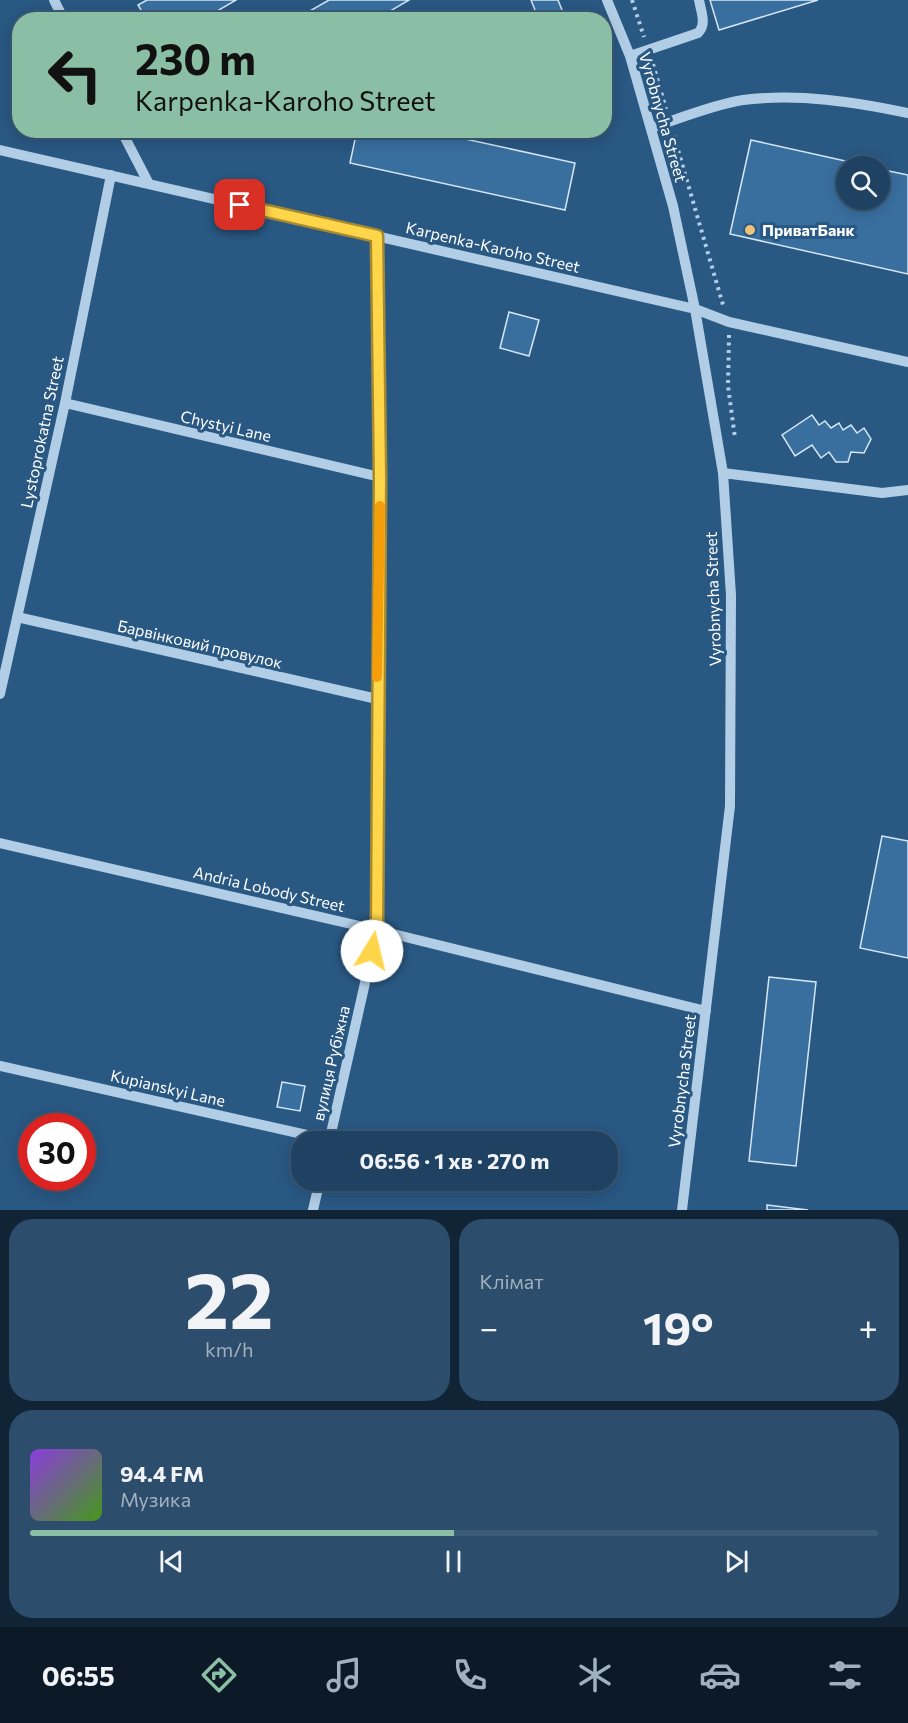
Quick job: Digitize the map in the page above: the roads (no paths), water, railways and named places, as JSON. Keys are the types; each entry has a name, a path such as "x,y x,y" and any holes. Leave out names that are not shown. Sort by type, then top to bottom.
{"street":[{"path":"630,56 698,33 703,28 704,22 699,0"},
{"name":"Vyrobnycha Street","path":"612,12 630,56 673,206 695,309 723,473 730,595 730,806 682,1210"},
{"path":"651,128 741,100 791,97 843,100 908,113"},
{"path":"125,138 149,184"},
{"name":"Karpenka-Karoho Street","path":"0,150 695,309 729,322 908,362"},
{"name":"Lystoprokatna Street","path":"0,694 111,176"},
{"name":"вулиця Рубіжна","path":"331,1131 377,930 380,477 377,236"},
{"name":"Chystyi Lane","path":"64,403 380,477"},
{"path":"723,473 882,493 908,490"},
{"name":"Барвінковий провулок","path":"17,617 377,699"},
{"name":"Andria Lobody Street","path":"0,843 377,930 706,1011"},
{"name":"Kupianskyi Lane","path":"0,1066 291,1132"},
{"path":"313,1210 317,1191"}],"place":[{"name":"ПриватБанк","path":"750,230"}]}
